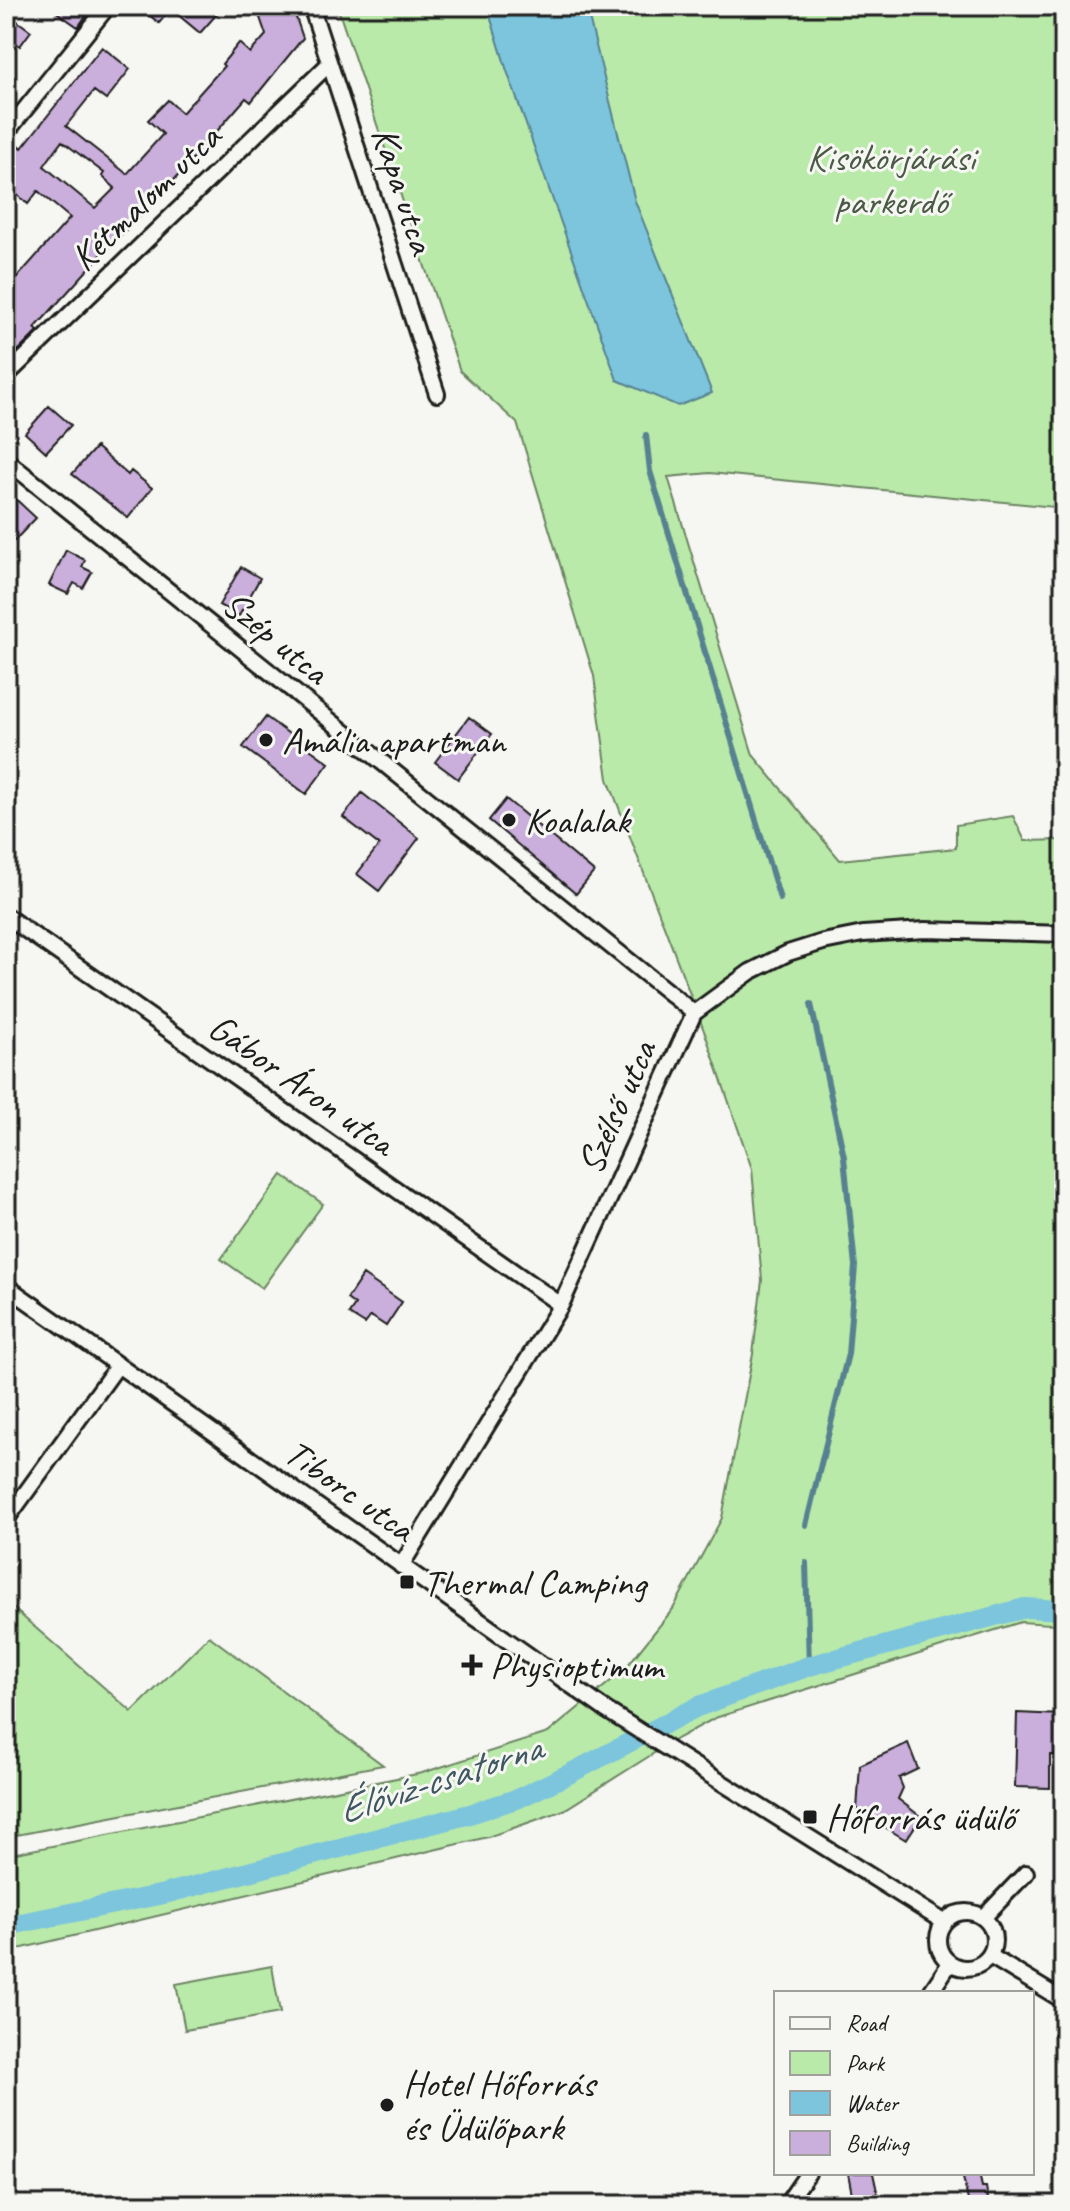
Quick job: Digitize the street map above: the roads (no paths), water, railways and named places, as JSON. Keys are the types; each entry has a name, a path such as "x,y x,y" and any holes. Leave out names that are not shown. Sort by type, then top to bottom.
{"street":[{"path":"6,133 108,6"},
{"name":"Kapa utca","path":"311,6 437,394"},
{"name":"Kétmalom utca","path":"6,376 329,64"},
{"name":"Szép utca","path":"6,460 694,1013"},
{"name":"Gábor Áron utca","path":"6,916 561,1305"},
{"name":"Szélső utca","path":"401,1566 561,1305 694,1013 750,972 788,953 823,942 863,934 925,930 1064,934"},
{"name":"Tiborc utca","path":"6,1286 620,1719 944,1922"},
{"path":"6,1520 118,1365"},
{"path":"984,1917 1026,1873"},
{"path":"970,1911 984,1917 993,1928 995,1941 990,1956 980,1965 970,1968 950,1963 938,1944 944,1922 958,1912 970,1911"},
{"path":"990,1956 1064,2001"},
{"path":"931,1991 950,1963"},
{"path":"786,2205 807,2175"}],"water":[{"path":"487,6 586,6 635,201 712,393 678,406 617,380 507,71"}],"waterway":[{"path":"646,435 650,471 780,899"},
{"path":"806,1525 848,1354 855,1266 844,1157 811,1004"},
{"path":"806,1563 809,1666"},
{"name":"Élővíz-csatorna","path":"6,1926 164,1894 470,1814 519,1798 697,1707 809,1666 1025,1608 1064,1610"}],"place":[{"name":"Amália apartman","path":"266,740"},
{"name":"Koalalak","path":"509,820"},
{"name":"Thermal Camping","path":"407,1582"},
{"name":"Physioptimum","path":"472,1665"},
{"name":"Hőforrás üdülő","path":"810,1817"},
{"name":"Hotel Hőforrás és Üdülőpark","path":"387,2105"}],"park label":[{"name":"Kisökörjárási parkerdő","path":"891,179"}]}
